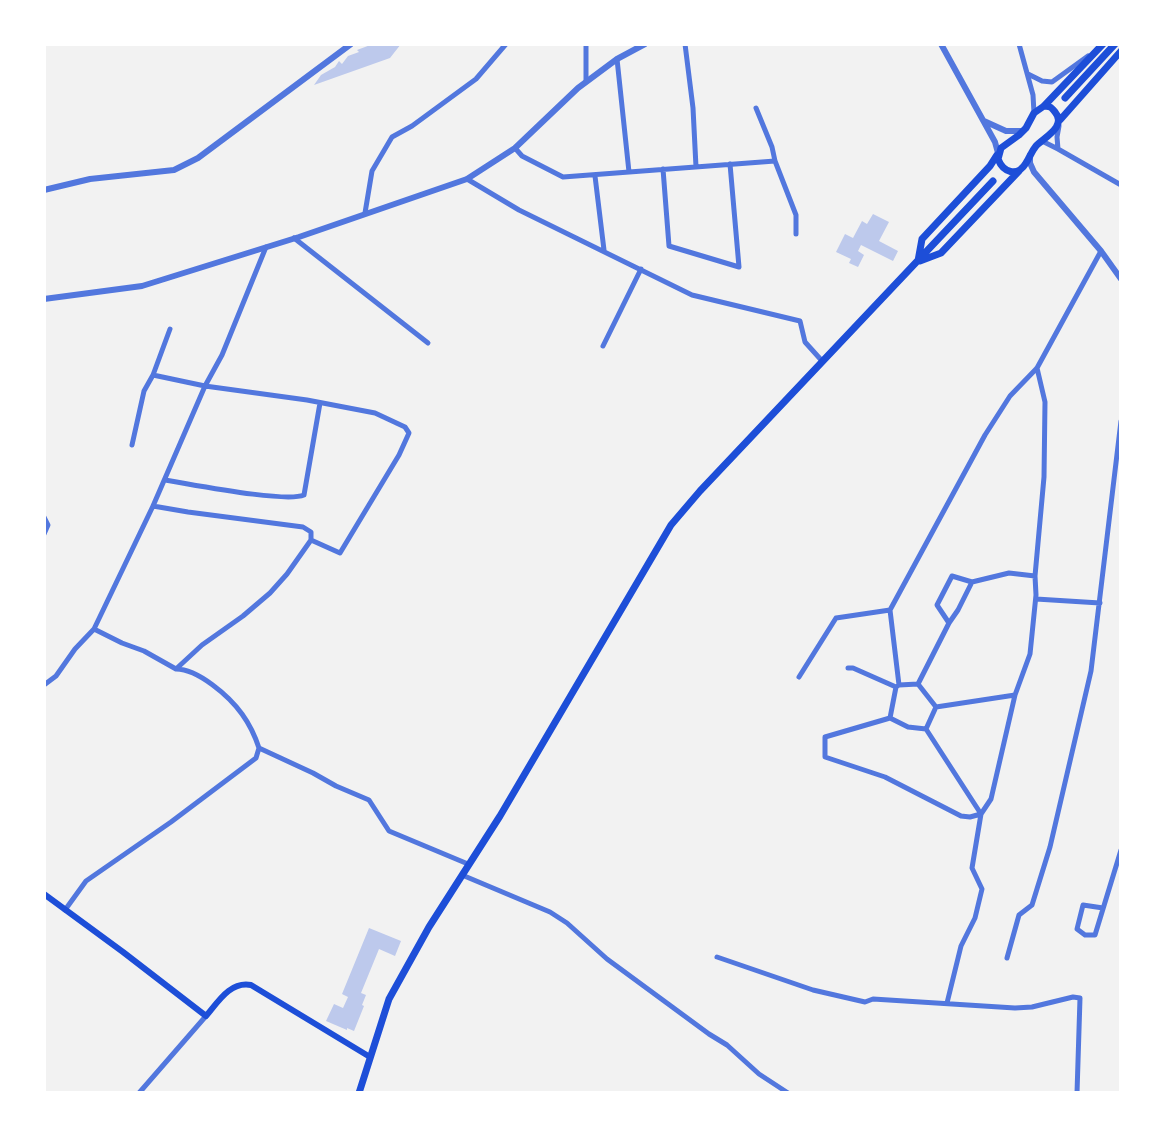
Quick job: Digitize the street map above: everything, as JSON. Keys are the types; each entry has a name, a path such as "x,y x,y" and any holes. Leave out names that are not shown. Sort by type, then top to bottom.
{"main road":[{"path":"1065,98 1115,44"},
{"path":"918,262 922,239 990,166 1005,144 1023,131 1034,113 1101,46"},
{"path":"918,262 941,253 1020,170 1041,141 1054,131 1060,120 1121,51"},
{"path":"1044,106 1050,107 1060,120"},
{"path":"998,153 1003,168 1012,172 1020,170"},
{"path":"359,1093 389,999 429,927 508,803 671,525 993,181"},
{"path":"44,894 206,1016 231,988 251,985 370,1057"}],"street":[{"path":"44,190 90,179 174,170 198,158 351,44"},
{"path":"365,213 372,171 392,137 476,79 506,44"},
{"path":"586,44 586,82"},
{"path":"44,299 142,286 467,179 515,148 586,82 617,59 645,44"},
{"path":"685,44 696,167"},
{"path":"941,44 995,142 998,153"},
{"path":"1019,44 1033,95 1034,113"},
{"path":"1028,74 1052,82 1101,46"},
{"path":"617,59 629,172"},
{"path":"1033,95 1044,106"},
{"path":"756,108 796,215 796,234"},
{"path":"1058,149 1060,120"},
{"path":"984,121 1006,131 1023,131"},
{"path":"1041,141 1121,185"},
{"path":"515,148 522,156 563,177 775,161"},
{"path":"1030,155 1034,172 1121,279"},
{"path":"663,169 669,246 739,267 730,164"},
{"path":"1020,170 1034,172"},
{"path":"595,176 604,251"},
{"path":"467,179 519,210 692,295 800,321 805,342 823,362"},
{"path":"294,238 428,343"},
{"path":"44,685 56,676 94,629 222,355 266,247"},
{"path":"890,718 898,686 890,610 985,435 1010,396 1037,368 1101,251"},
{"path":"603,346 641,269"},
{"path":"132,445 144,391 170,329"},
{"path":"947,1003 961,946 975,918 982,889 972,868 981,814 991,799 1015,695 1030,654 1044,477 1045,402 1037,368"},
{"path":"153,375 375,413 405,427 409,433 399,455 340,553 311,540"},
{"path":"165,480 301,497 304,495 320,403"},
{"path":"1007,958 1019,915 1032,905 1050,847 1091,671 1121,421"},
{"path":"153,506 303,527 311,532 311,540 270,593 176,669"},
{"path":"44,517 48,525 44,534"},
{"path":"949,623 937,605 952,576 972,582 1009,573 1035,576"},
{"path":"918,684 972,582"},
{"path":"1036,599 1100,603"},
{"path":"799,677 836,618 890,610"},
{"path":"65,910 86,881 256,758 259,748 254,732 227,697 186,669 176,669 94,629"},
{"path":"848,668 898,686 918,684"},
{"path":"918,684 936,707"},
{"path":"936,707 1015,695"},
{"path":"926,729 936,707"},
{"path":"926,729 908,727 890,718 825,737 825,757 885,777 961,816 981,814"},
{"path":"926,729 981,814"},
{"path":"259,748 369,800 389,831 468,864"},
{"path":"1103,908 1083,905 1077,929 1085,935 1095,935 1121,850"},
{"path":"461,875 550,912 567,923 607,959 788,1093"},
{"path":"717,957 813,990 865,1002 873,999 1015,1008 1080,998 1077,1093"},
{"path":"139,1093 206,1016"}],"building":[{"path":"373,44 401,44 390,58 314,85 339,61 342,64 348,56 359,52 357,50"},
{"path":"873,214 889,222 879,241 898,251 893,261 861,245 858,251 864,255 858,267 849,263 851,259 836,252 845,234 853,238 862,221 867,224"},
{"path":"369,928 401,941 395,956 379,949 361,993 366,995 364,1006 354,1031 347,1030 326,1021 334,1004 343,1008 348,997 342,994"}]}
